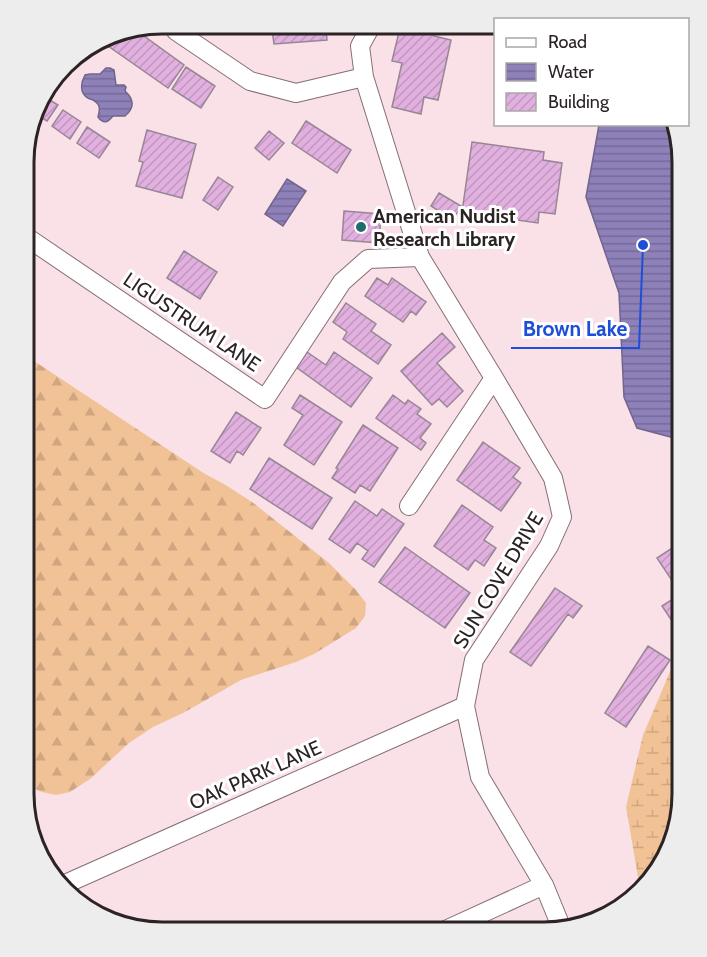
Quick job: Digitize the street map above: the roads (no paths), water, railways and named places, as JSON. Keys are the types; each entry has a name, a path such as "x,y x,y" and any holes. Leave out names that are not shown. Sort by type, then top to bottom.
{"street":[{"path":"180,34 250,81 296,93 364,77"},
{"name":"SUN COVE DRIVE","path":"366,34 360,46 364,77 420,257 553,478 562,517 549,546 474,660 465,706 480,777 544,885 559,921"},
{"name":"LIGUSTRUM LANE","path":"34,242 265,399 342,282 368,258 420,257"},
{"path":"409,507 494,378"},
{"name":"OAK PARK LANE","path":"69,882 465,706"},
{"path":"463,922 544,885"}],"water":[{"path":"106,68 114,70 116,85 126,87 125,91 130,97 132,107 125,116 113,116 104,122 98,117 99,105 85,96 82,87 85,75 100,74"},
{"path":"599,126 667,126 672,162 672,437 637,428 624,397 619,293 586,197"},
{"path":"287,179 306,191 283,226 265,214"}],"place":[{"name":"American Nudist Research Library","path":"361,227"},
{"name":"Brown Lake","path":"643,245"}]}
